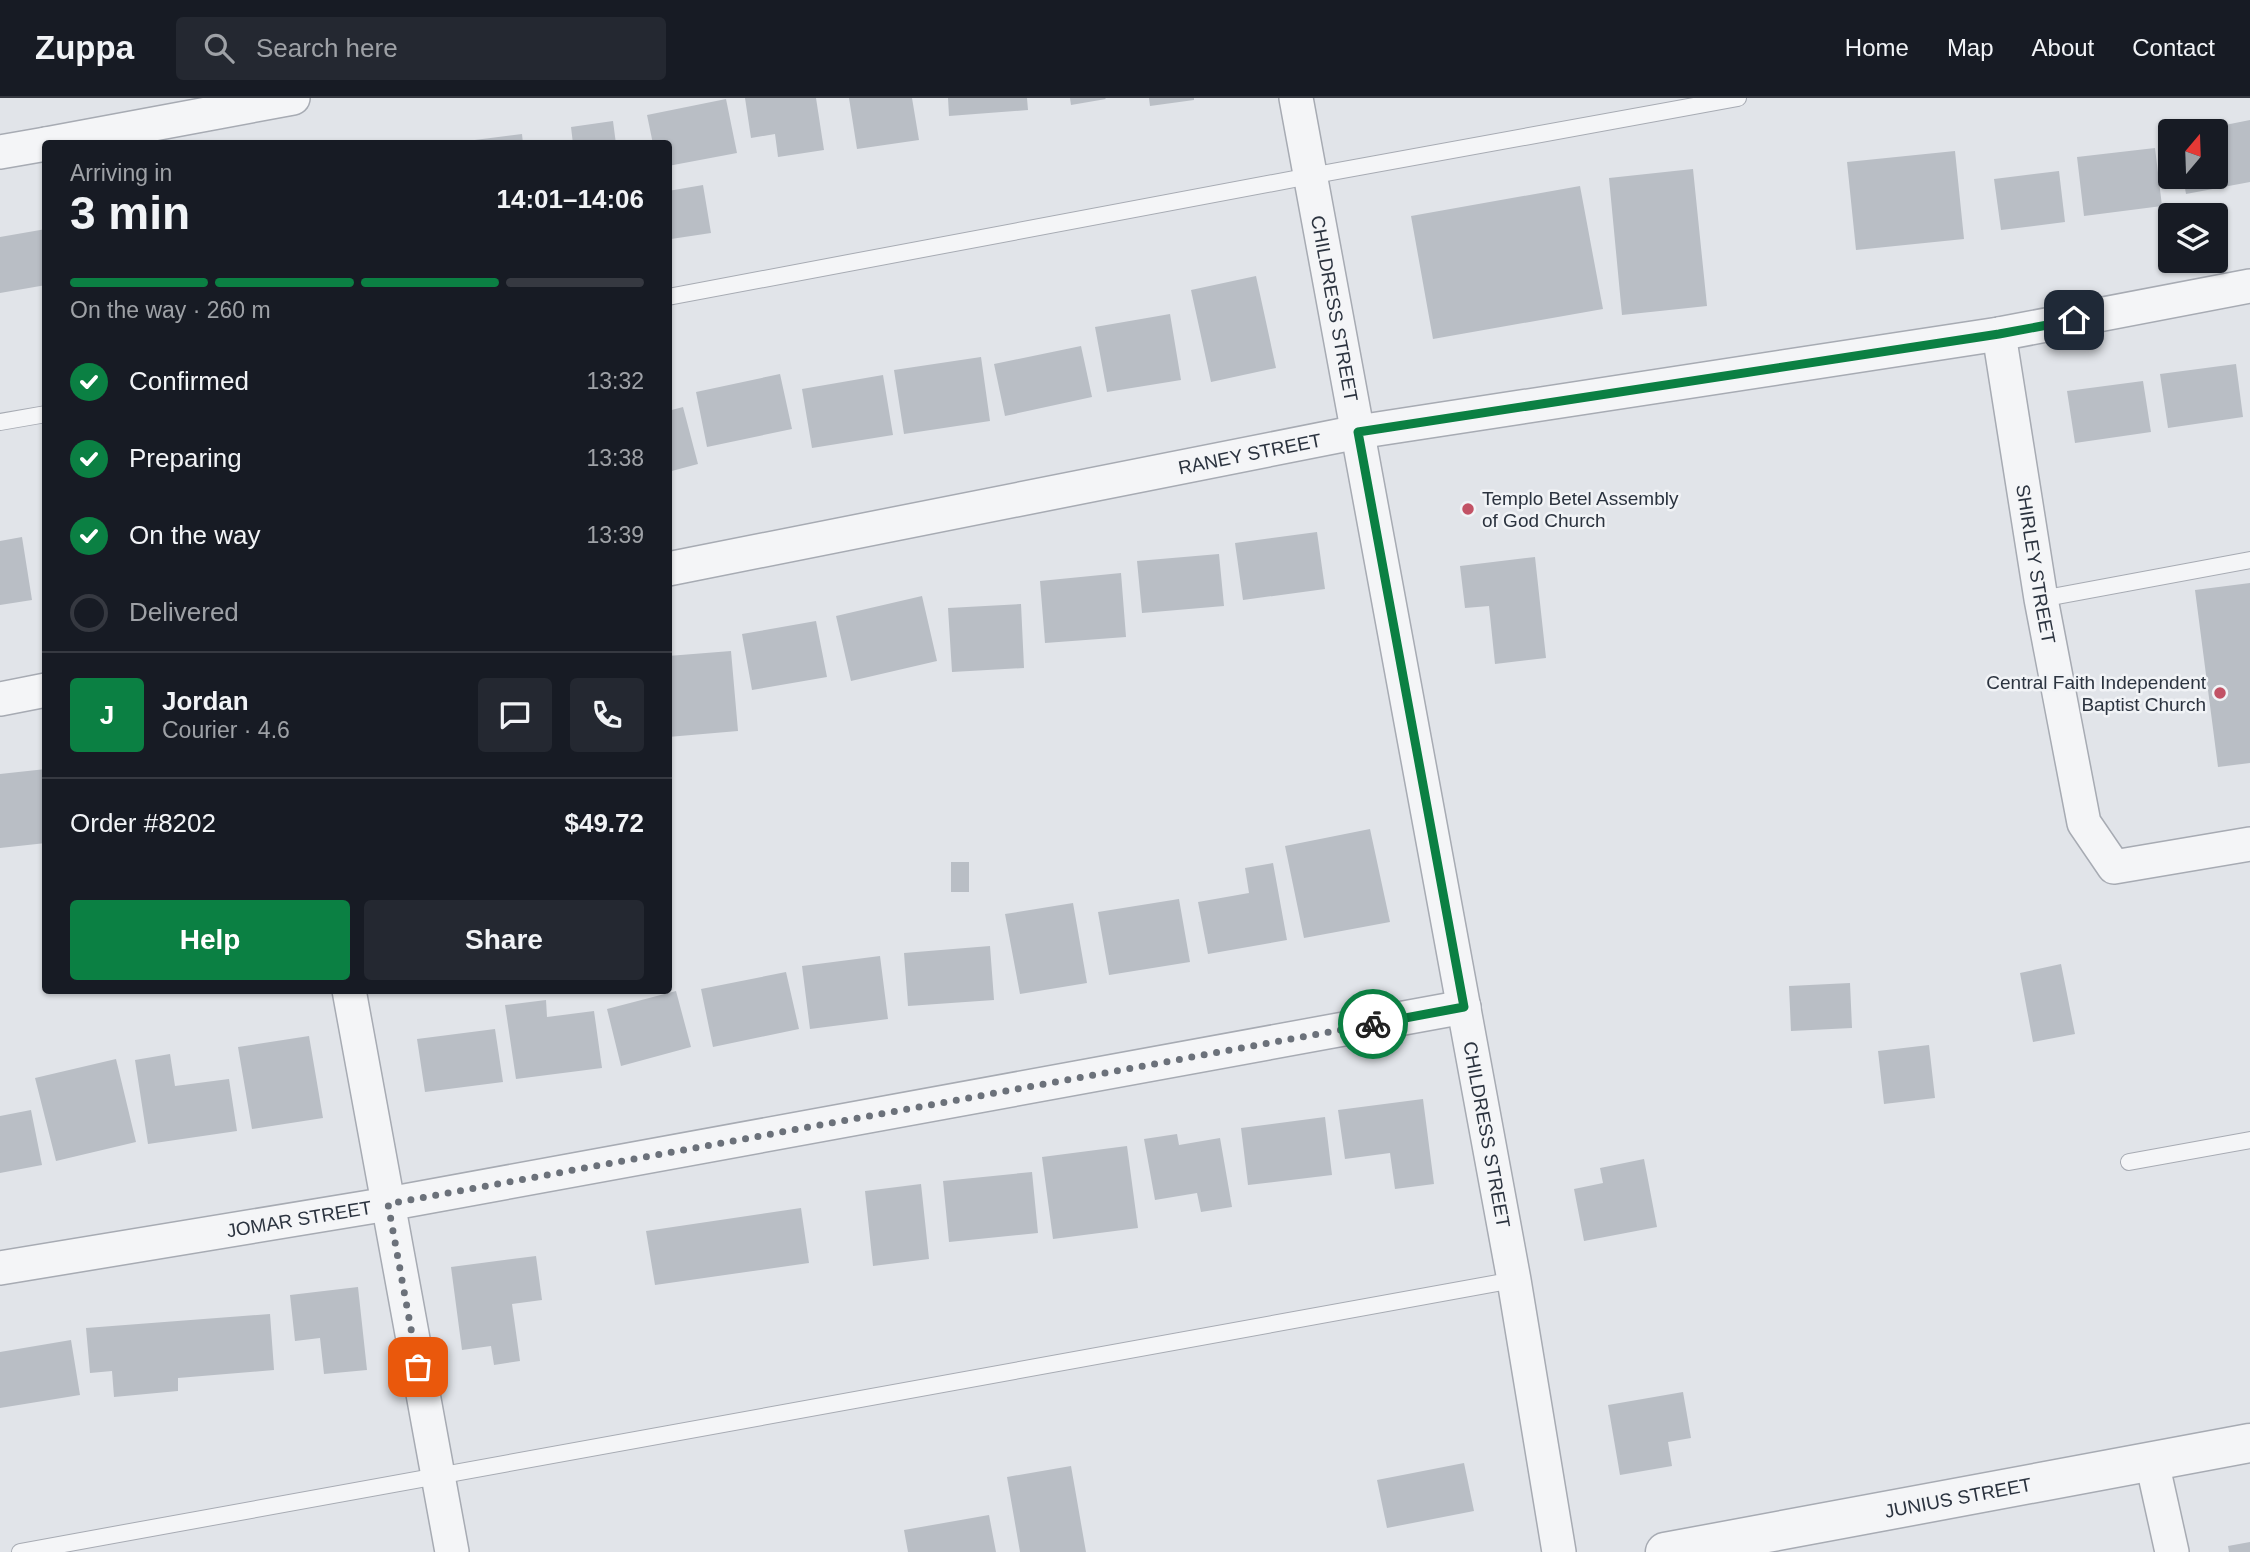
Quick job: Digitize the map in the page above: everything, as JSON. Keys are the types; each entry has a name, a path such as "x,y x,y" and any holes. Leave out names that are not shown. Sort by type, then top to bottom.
{"street":[{"path":"69,140 293,98"},
{"name":"CHILDRESS STREET","path":"1296,98 1514,1280 1559,1552"},
{"path":"0,152 42,145"},
{"name":"RANEY STREET","path":"672,568 1358,432 1999,334 2250,286"},
{"name":"SHIRLEY STREET","path":"1999,334 2041,599 2084,823 2114,867 2250,844"},
{"path":"0,699 42,691"},
{"path":"350,994 452,1552"},
{"name":"JOMAR STREET","path":"0,1268 388,1204 1464,1007"},
{"name":"JUNIUS STREET","path":"1665,1552 2250,1443"},
{"path":"2151,1462 2172,1552"}],"lane":[{"path":"672,297 1738,98"},
{"path":"0,422 42,415"},
{"path":"2041,599 2250,561"},
{"path":"2129,1162 2250,1140"},
{"path":"20,1552 1514,1280"}],"building":[{"path":"745,98 816,98 824,150 778,157 775,134 751,138"},
{"path":"849,98 912,98 919,140 857,149"},
{"path":"948,98 1027,98 1028,110 949,116"},
{"path":"1070,98 1105,98 1106,99 1071,105"},
{"path":"1149,98 1194,98 1194,100 1150,106"},
{"path":"726,99 737,153 672,165 672,140 652,140 647,115"},
{"path":"2250,120 2250,182 2228,186 2228,124"},
{"path":"613,121 615,140 573,140 571,127"},
{"path":"522,134 523,140 475,140"},
{"path":"2155,148 2162,203 2158,203 2158,207 2084,216 2077,157"},
{"path":"1955,151 1964,239 1856,250 1847,162"},
{"path":"1693,169 1707,306 1622,315 1609,178"},
{"path":"2059,171 2065,222 2001,230 1994,179"},
{"path":"703,185 711,233 672,239 672,190"},
{"path":"1580,186 1603,309 1433,339 1411,216"},
{"path":"2185,189 2213,189 2186,194"},
{"path":"42,230 42,286 0,293 0,237"},
{"path":"1256,276 1276,368 1211,382 1191,290"},
{"path":"1170,314 1181,380 1107,392 1095,327"},
{"path":"1081,346 1092,397 1005,416 994,364"},
{"path":"981,357 990,421 904,434 894,370"},
{"path":"2236,364 2243,417 2168,428 2160,374"},
{"path":"780,374 792,429 707,447 696,392"},
{"path":"883,375 893,435 812,448 802,389"},
{"path":"2143,381 2151,432 2075,443 2067,391"},
{"path":"683,407 698,464 672,471 672,410"},
{"path":"1317,532 1325,589 1243,600 1235,543"},
{"path":"22,537 32,600 0,605 0,541"},
{"path":"1219,554 1224,606 1142,613 1137,561"},
{"path":"1535,557 1546,658 1495,664 1489,606 1465,608 1460,566"},
{"path":"1121,573 1126,637 1045,643 1040,581"},
{"path":"2250,583 2250,763 2218,767 2195,590"},
{"path":"922,596 937,661 851,681 836,616"},
{"path":"1021,604 1024,668 952,672 948,608"},
{"path":"816,621 827,677 752,690 742,634"},
{"path":"731,651 738,731 672,737 672,656"},
{"path":"42,769 42,843 0,848 0,774"},
{"path":"1370,829 1390,922 1304,938 1285,846"},
{"path":"951,862 969,862 969,892 951,892"},
{"path":"1273,863 1287,940 1208,954 1198,902 1249,893 1245,868"},
{"path":"1179,899 1190,962 1109,975 1098,912"},
{"path":"1073,903 1087,983 1020,994 1005,914"},
{"path":"990,946 994,1000 908,1006 904,953"},
{"path":"880,956 888,1019 810,1029 802,966"},
{"path":"2061,964 2075,1034 2033,1042 2020,973"},
{"path":"786,972 799,1029 713,1047 701,989"},
{"path":"1850,983 1852,1028 1791,1031 1789,986"},
{"path":"676,991 691,1047 621,1066 607,1009"},
{"path":"546,1000 547,1017 594,1011 602,1068 516,1079 505,1005"},
{"path":"495,1029 503,1082 425,1092 417,1039"},
{"path":"309,1036 323,1118 252,1129 238,1047"},
{"path":"1929,1045 1935,1098 1884,1104 1878,1051"},
{"path":"170,1054 175,1086 229,1079 237,1131 148,1144 135,1060"},
{"path":"116,1059 136,1142 56,1161 35,1078"},
{"path":"1423,1099 1434,1184 1395,1189 1390,1153 1345,1159 1338,1110"},
{"path":"31,1110 42,1165 0,1173 0,1116"},
{"path":"1325,1117 1332,1175 1248,1185 1241,1128"},
{"path":"1177,1134 1179,1145 1220,1138 1232,1207 1201,1212 1197,1193 1155,1200 1144,1139"},
{"path":"1127,1146 1138,1228 1053,1239 1042,1157"},
{"path":"1644,1159 1657,1227 1584,1241 1574,1189 1603,1183 1600,1168"},
{"path":"1032,1172 1038,1233 949,1242 943,1181"},
{"path":"921,1184 929,1259 873,1266 865,1191"},
{"path":"801,1208 809,1263 655,1285 646,1231"},
{"path":"536,1256 542,1300 512,1304 520,1361 494,1365 491,1346 462,1350 451,1267"},
{"path":"358,1287 367,1370 324,1374 320,1338 295,1341 290,1295"},
{"path":"270,1314 274,1370 178,1378 178,1391 114,1397 112,1371 90,1373 86,1328"},
{"path":"71,1340 80,1395 0,1408 0,1352"},
{"path":"1683,1392 1691,1438 1668,1442 1672,1466 1620,1475 1608,1405"},
{"path":"1464,1463 1474,1511 1387,1528 1377,1480"},
{"path":"1071,1466 1086,1552 1020,1552 1007,1477"},
{"path":"989,1515 996,1552 908,1552 904,1530"},
{"path":"2250,1542 2250,1552 2229,1552 2228,1546"}],"way so far":[{"path":"418,1367 388,1204 1373,1024"}],"place":[{"name":"Templo Betel Assembly of God Church","path":"1468,509"},
{"name":"Central Faith Independent Baptist Church","path":"2220,693"}],"route":[{"path":"1373,1024 1464,1007 1358,432 1999,334 2074,320"}]}
